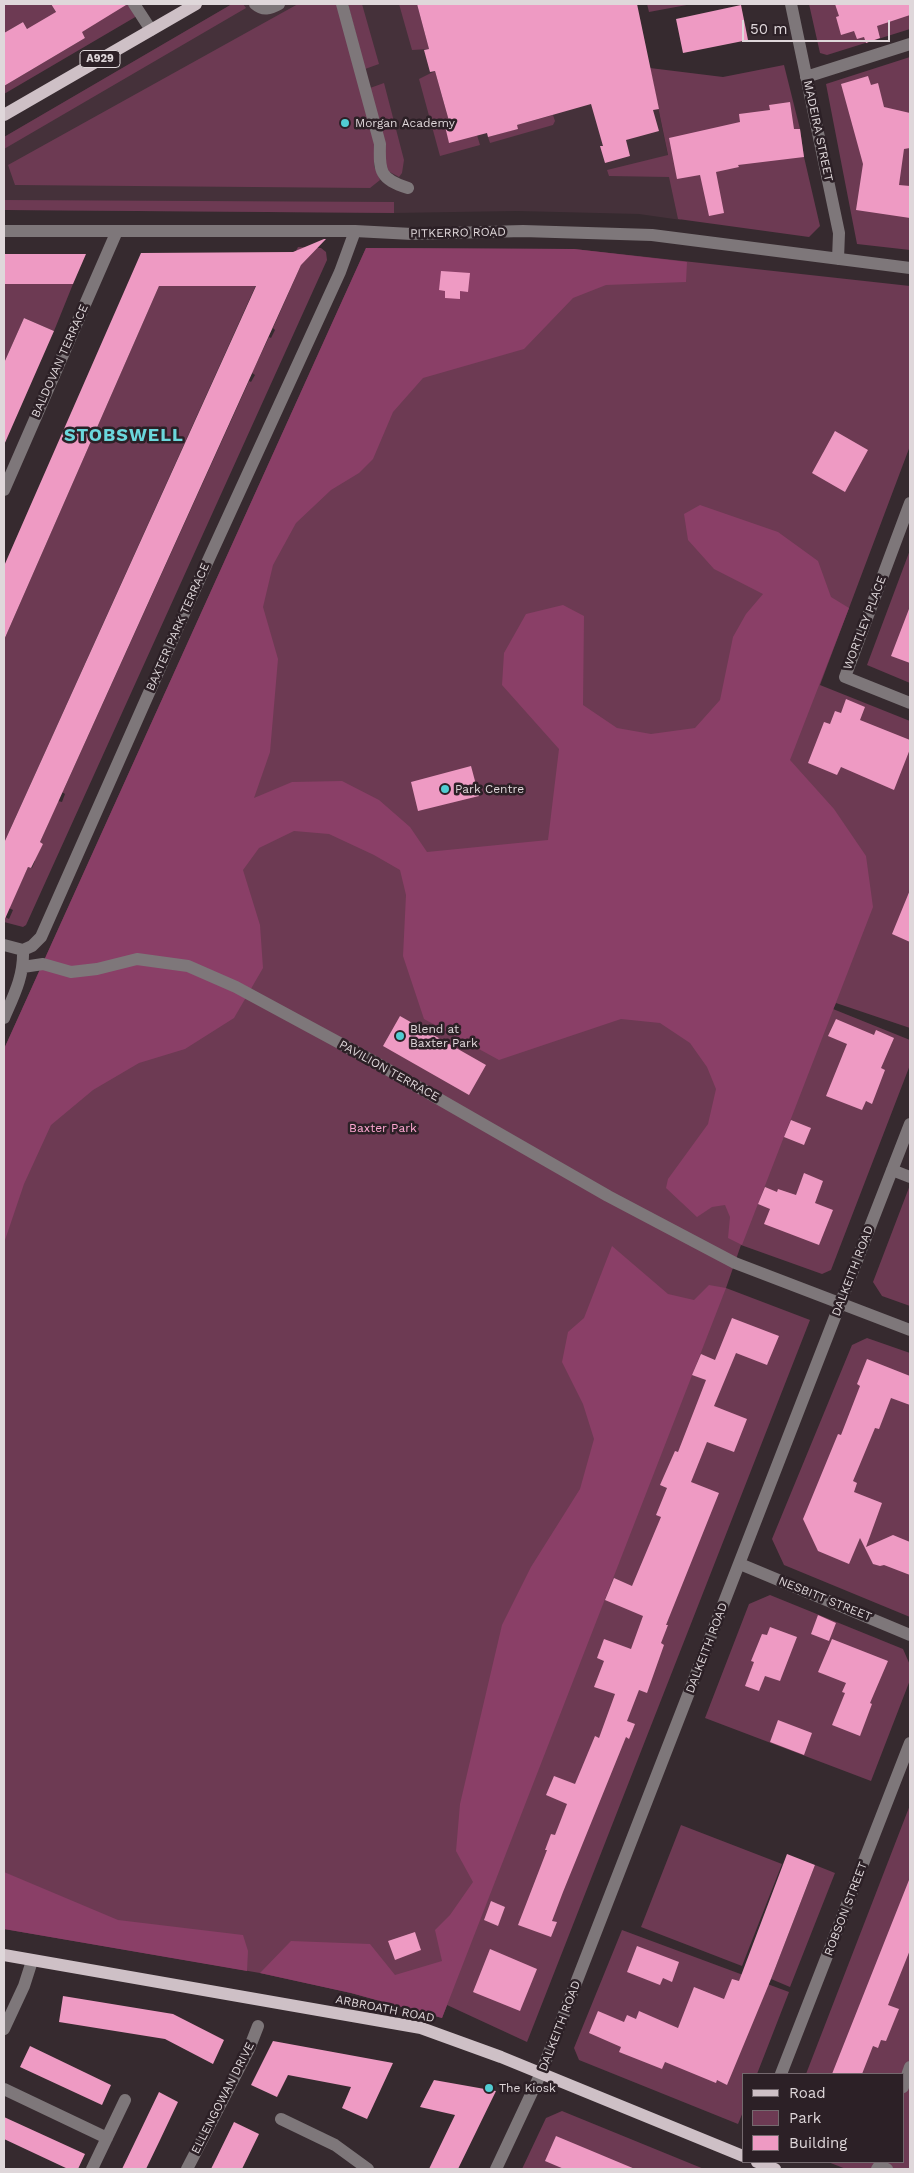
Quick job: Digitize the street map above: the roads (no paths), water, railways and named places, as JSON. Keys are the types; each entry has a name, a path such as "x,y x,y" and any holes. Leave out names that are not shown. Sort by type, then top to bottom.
{"main road":[{"name":"A929","path":"4,115 196,4"},
{"name":"ARBROATH ROAD","path":"4,1955 421,2028 541,2073 742,2156"},
{"path":"760,2163 775,2169"}],"street":[{"path":"134,4 151,30"},
{"path":"255,4 260,8 271,9 279,4"},
{"path":"342,4 380,144 379,167 384,177 395,184 408,188"},
{"name":"MADEIRA STREET","path":"791,4 839,233 838,259"},
{"path":"806,77 910,44"},
{"name":"PITKERRO ROAD","path":"4,231 355,231 412,234 523,231 652,235 910,268"},
{"name":"BALDOVAN TERRACE","path":"4,490 117,231"},
{"name":"BAXTER PARK TERRACE","path":"23,950 32,946 41,937 186,609 336,281 355,231"},
{"name":"WORTLEY PLACE","path":"910,503 845,677 910,703"},
{"path":"4,945 23,950 23,967 20,982 4,1018"},
{"name":"PAVILION TERRACE","path":"23,967 42,964 72,972 97,969 137,959 188,966 236,987 304,1024 608,1196 735,1264 910,1330"},
{"name":"DALKEITH ROAD","path":"496,2169 541,2073 910,1124"},
{"path":"892,1170 910,1177"},
{"name":"NESBITT STREET","path":"740,1564 910,1634"},
{"name":"ROBSON STREET","path":"781,2073 910,1743"},
{"path":"4,2029 24,1986 32,1960"},
{"name":"ELLENGOWAN DRIVE","path":"187,2169 249,2049 258,2026"},
{"path":"904,2084 910,2067"},
{"path":"4,2089 107,2138"},
{"path":"92,2169 125,2100"},
{"path":"281,2119 335,2145 368,2169"}],"place":[{"name":"Morgan Academy","path":"345,123"},
{"name":"Park Centre","path":"445,789"},
{"name":"Blend at Baxter Park","path":"400,1036"},
{"name":"The Kiosk","path":"489,2088"}],"district":[{"name":"STOBSWELL","path":"124,436"}],"park label":[{"name":"Baxter Park","path":"383,1128"}]}
